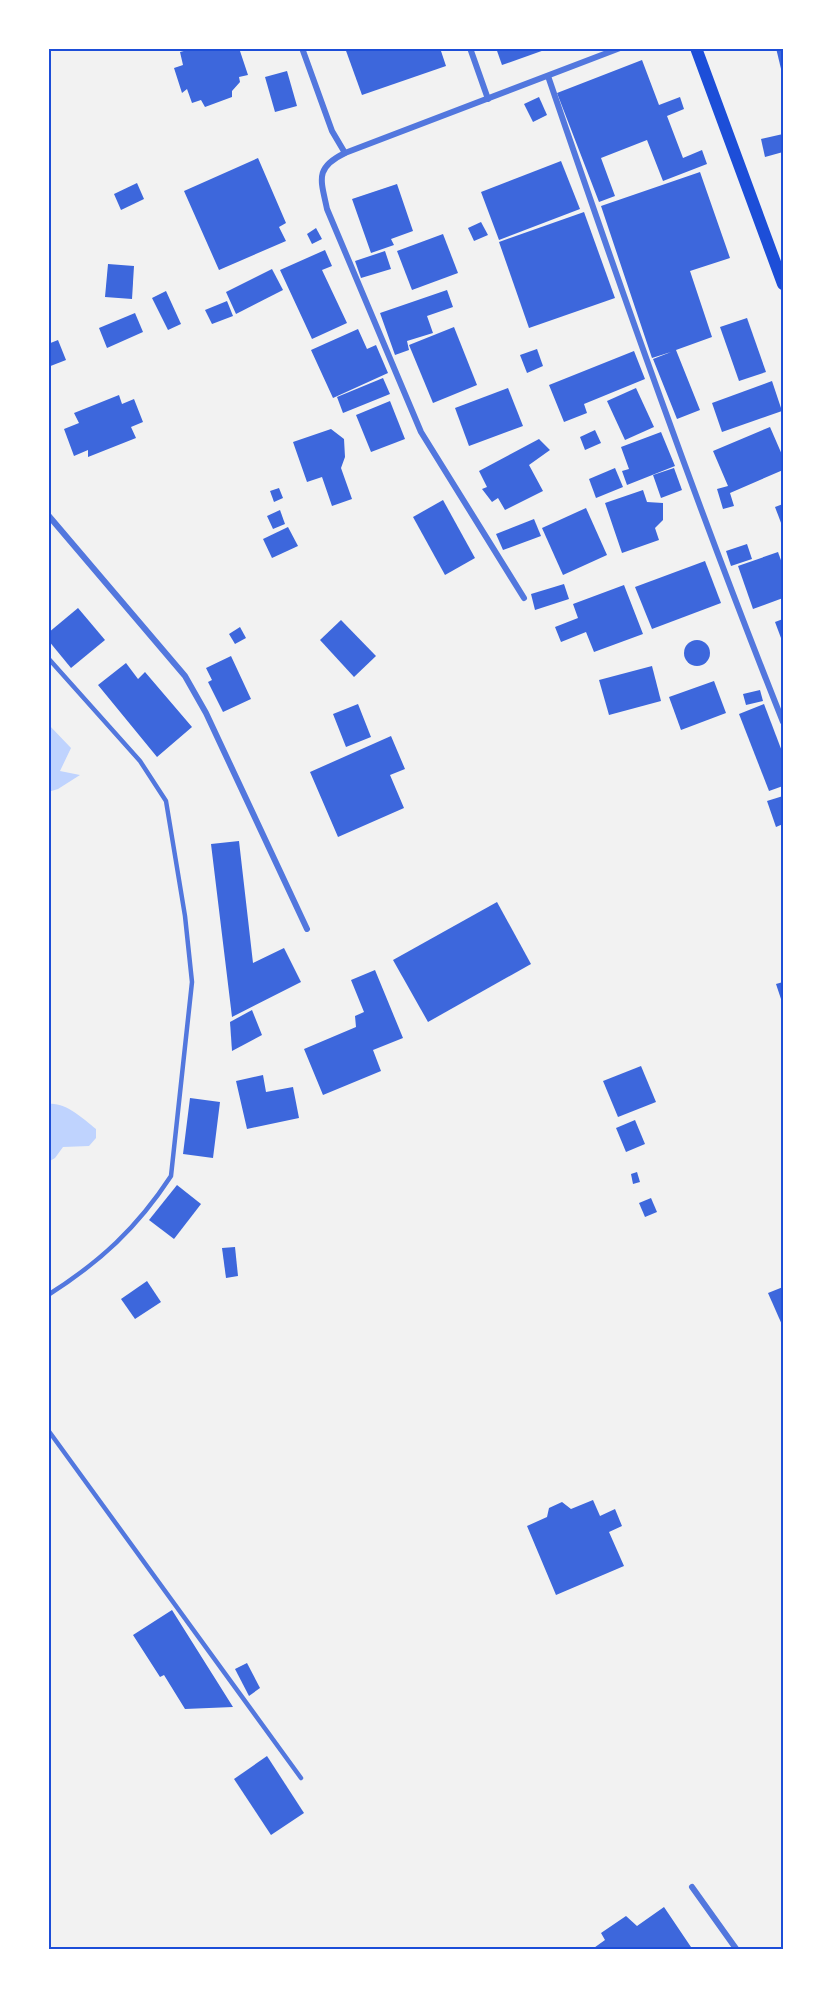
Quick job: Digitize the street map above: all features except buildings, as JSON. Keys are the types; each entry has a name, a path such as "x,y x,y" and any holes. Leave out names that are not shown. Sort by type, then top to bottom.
{"main road":[{"path":"696,48 783,284"}],"street":[{"path":"302,48 332,131 345,153"},
{"path":"470,48 488,99"},
{"path":"524,598 421,432 327,209 320,176 327,163 345,153 620,48"},
{"path":"548,76 635,331 729,587 783,723"},
{"path":"48,515 185,676 206,713 307,929"},
{"path":"692,1887 737,1950"}],"lane":[{"path":"48,658 140,761 166,801 185,916 192,982 171,1176 155,1201 123,1239 82,1274 48,1295"},
{"path":"48,1430 302,1778"}],"water":[{"path":"48,724 71,748 60,771 80,775 58,789 48,792"},
{"path":"48,1104 67,1108 79,1116 96,1129 96,1138 89,1146 63,1147 55,1158 48,1162"}]}
